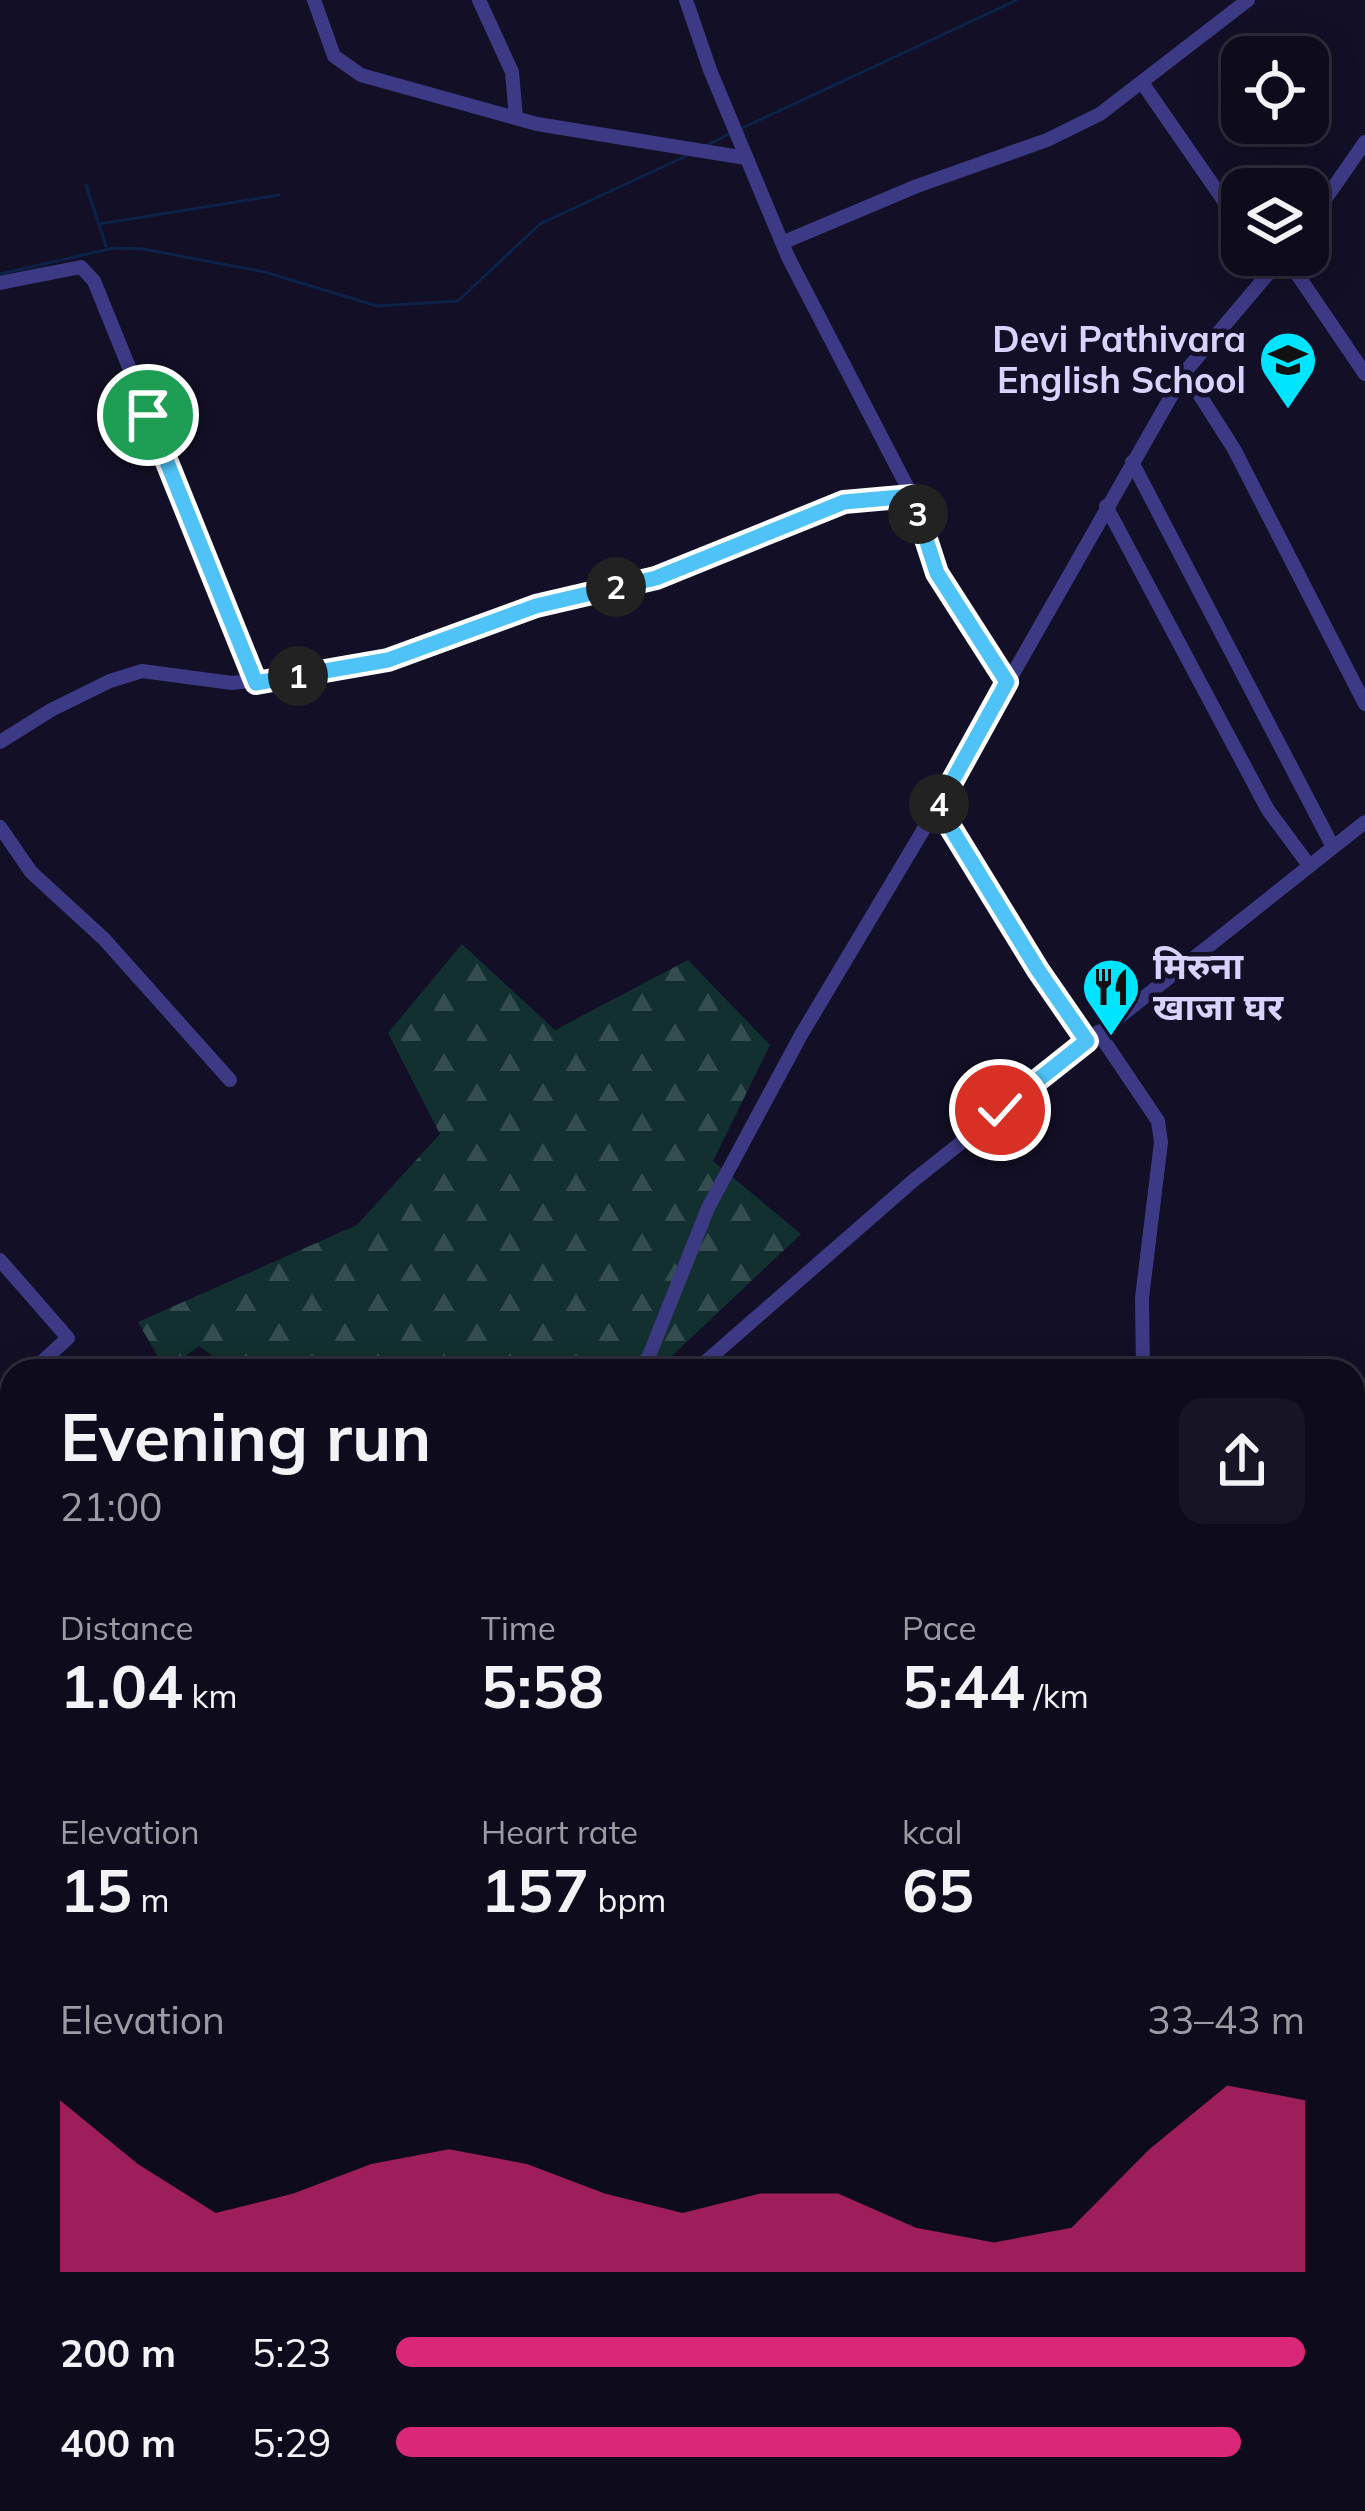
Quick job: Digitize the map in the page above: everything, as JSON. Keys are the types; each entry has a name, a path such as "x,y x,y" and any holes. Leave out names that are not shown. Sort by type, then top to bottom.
{"street":[{"path":"314,0 334,56 361,75 516,118 746,158"},
{"path":"479,0 512,73 516,118"},
{"path":"686,0 788,256 912,496 937,573 1007,682"},
{"path":"784,242 917,186 1047,140 1100,114 1248,0"},
{"path":"1143,84 1221,197"},
{"path":"1329,194 1365,142"},
{"path":"0,283 81,267 94,281 256,683"},
{"path":"647,1359 708,1208 801,1035 938,807 1185,372 1263,276"},
{"path":"1298,276 1365,374"},
{"path":"1185,372 1234,449 1365,704"},
{"path":"1132,462 1333,847"},
{"path":"0,742 71,700 142,671 256,683 388,660 536,606 656,578 844,502 912,496"},
{"path":"1106,506 1268,810 1308,864"},
{"path":"938,807 1038,970 1157,1121 1161,1142 1142,1298 1143,1359"},
{"path":"709,1359 914,1180 1365,822"},
{"path":"0,827 31,872 104,940 230,1080"},
{"path":"0,1260 68,1338 45,1359"}],"green space":[{"path":"462,944 555,1030 688,960 770,1045 713,1161 801,1234 669,1359 217,1359 199,1346 182,1359 159,1359 138,1322 357,1225 440,1134 388,1033"}],"waterway":[{"path":"738,130 1017,0"},
{"path":"706,146 729,134"},
{"path":"0,274 114,248 143,249 265,272 377,306 458,301 540,224 686,156"},
{"path":"86,185 106,246"},
{"path":"99,224 279,195"}],"place":[{"name":"Devi Pathivara English School","path":"1288,411"},
{"name":"मिरुना खाजा घर","path":"1111,1038"}],"route":[{"path":"148,415 256,683 388,660 536,606 656,578 844,502 912,496 937,573 1007,682 938,807 1087,1041 1000,1110"}]}
